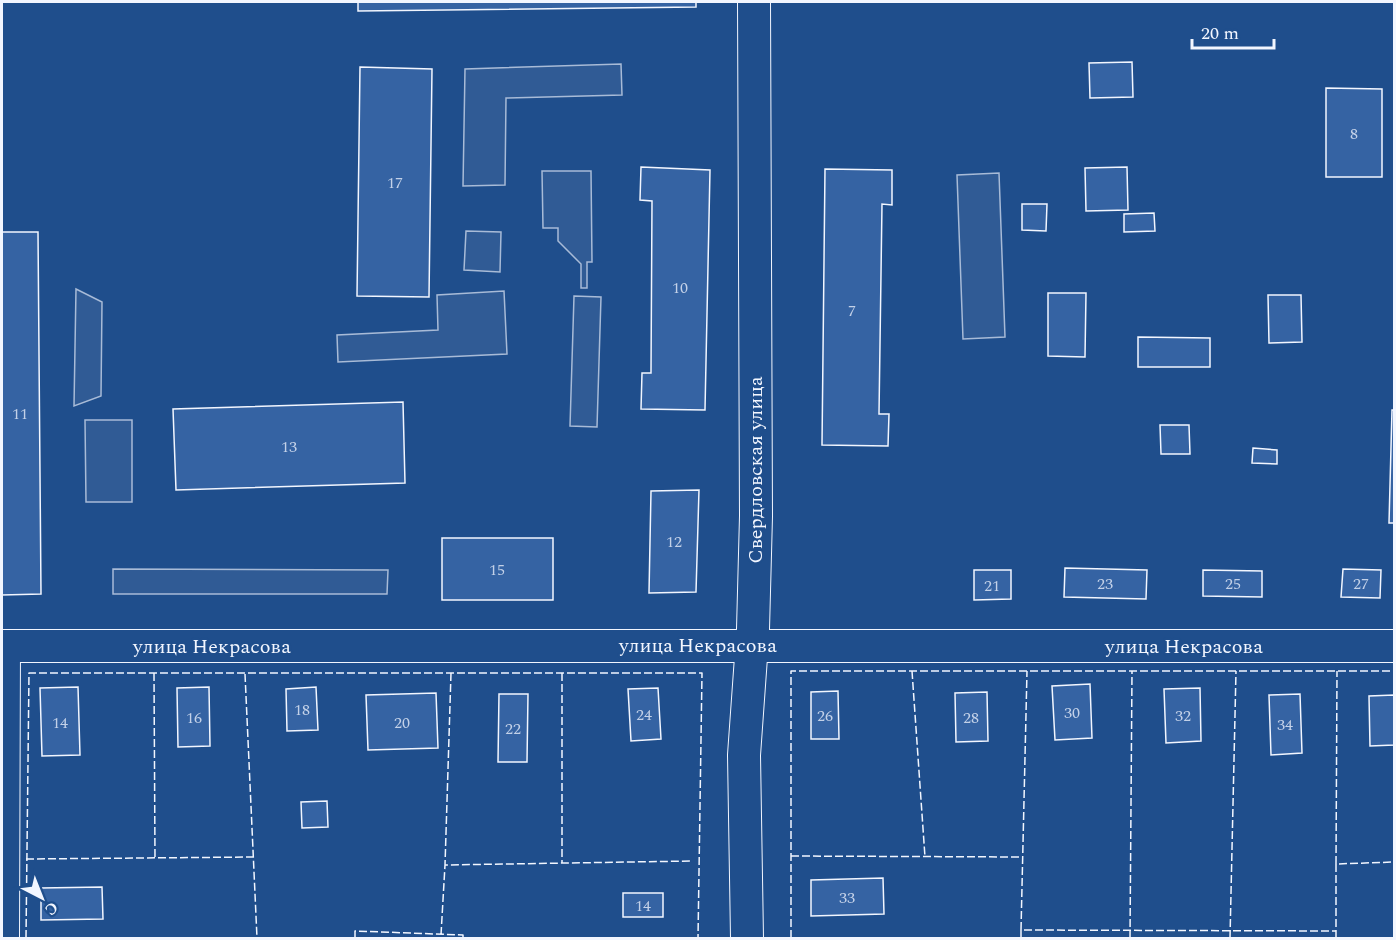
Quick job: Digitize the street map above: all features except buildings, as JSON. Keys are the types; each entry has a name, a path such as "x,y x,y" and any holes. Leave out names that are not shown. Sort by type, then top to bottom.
{"street":[{"name":"Свердловская улица","path":"747,939 744,755 752,645 756,516 754,2"},
{"name":"улица Некрасова","path":"3,646 1395,646"},
{"path":"3,646 3,939"}],"shaded area":[{"path":"621,64 622,95 506,98 505,185 463,186 465,69"},
{"path":"542,171 591,171 592,262 587,262 587,288 581,288 581,264 558,241 558,228 543,228"},
{"path":"999,173 1005,337 963,339 957,175"},
{"path":"466,231 501,232 500,272 464,270"},
{"path":"76,289 102,302 101,396 74,406"},
{"path":"504,291 507,354 338,362 337,335 438,330 437,295"},
{"path":"574,296 601,297 597,427 570,426"},
{"path":"85,420 132,420 132,502 86,502"},
{"path":"113,569 388,570 387,594 113,594"}],"fence":[{"path":"791,938 791,671 1394,671"},
{"path":"912,671 925,857"},
{"path":"1021,930 1027,671"},
{"path":"1130,938 1132,671"},
{"path":"1230,938 1236,671"},
{"path":"1336,864 1337,671"},
{"path":"26,938 29,673 702,673 698,938"},
{"path":"154,673 155,858"},
{"path":"451,673 445,865 691,861"},
{"path":"562,673 562,863"},
{"path":"245,674 257,938"},
{"path":"791,856 1023,857"},
{"path":"26,859 254,857"},
{"path":"1336,938 1336,864 1394,862"},
{"path":"441,935 445,865"},
{"path":"1021,938 1021,930 1336,931"},
{"path":"355,938 355,931 463,935 463,938"}]}
